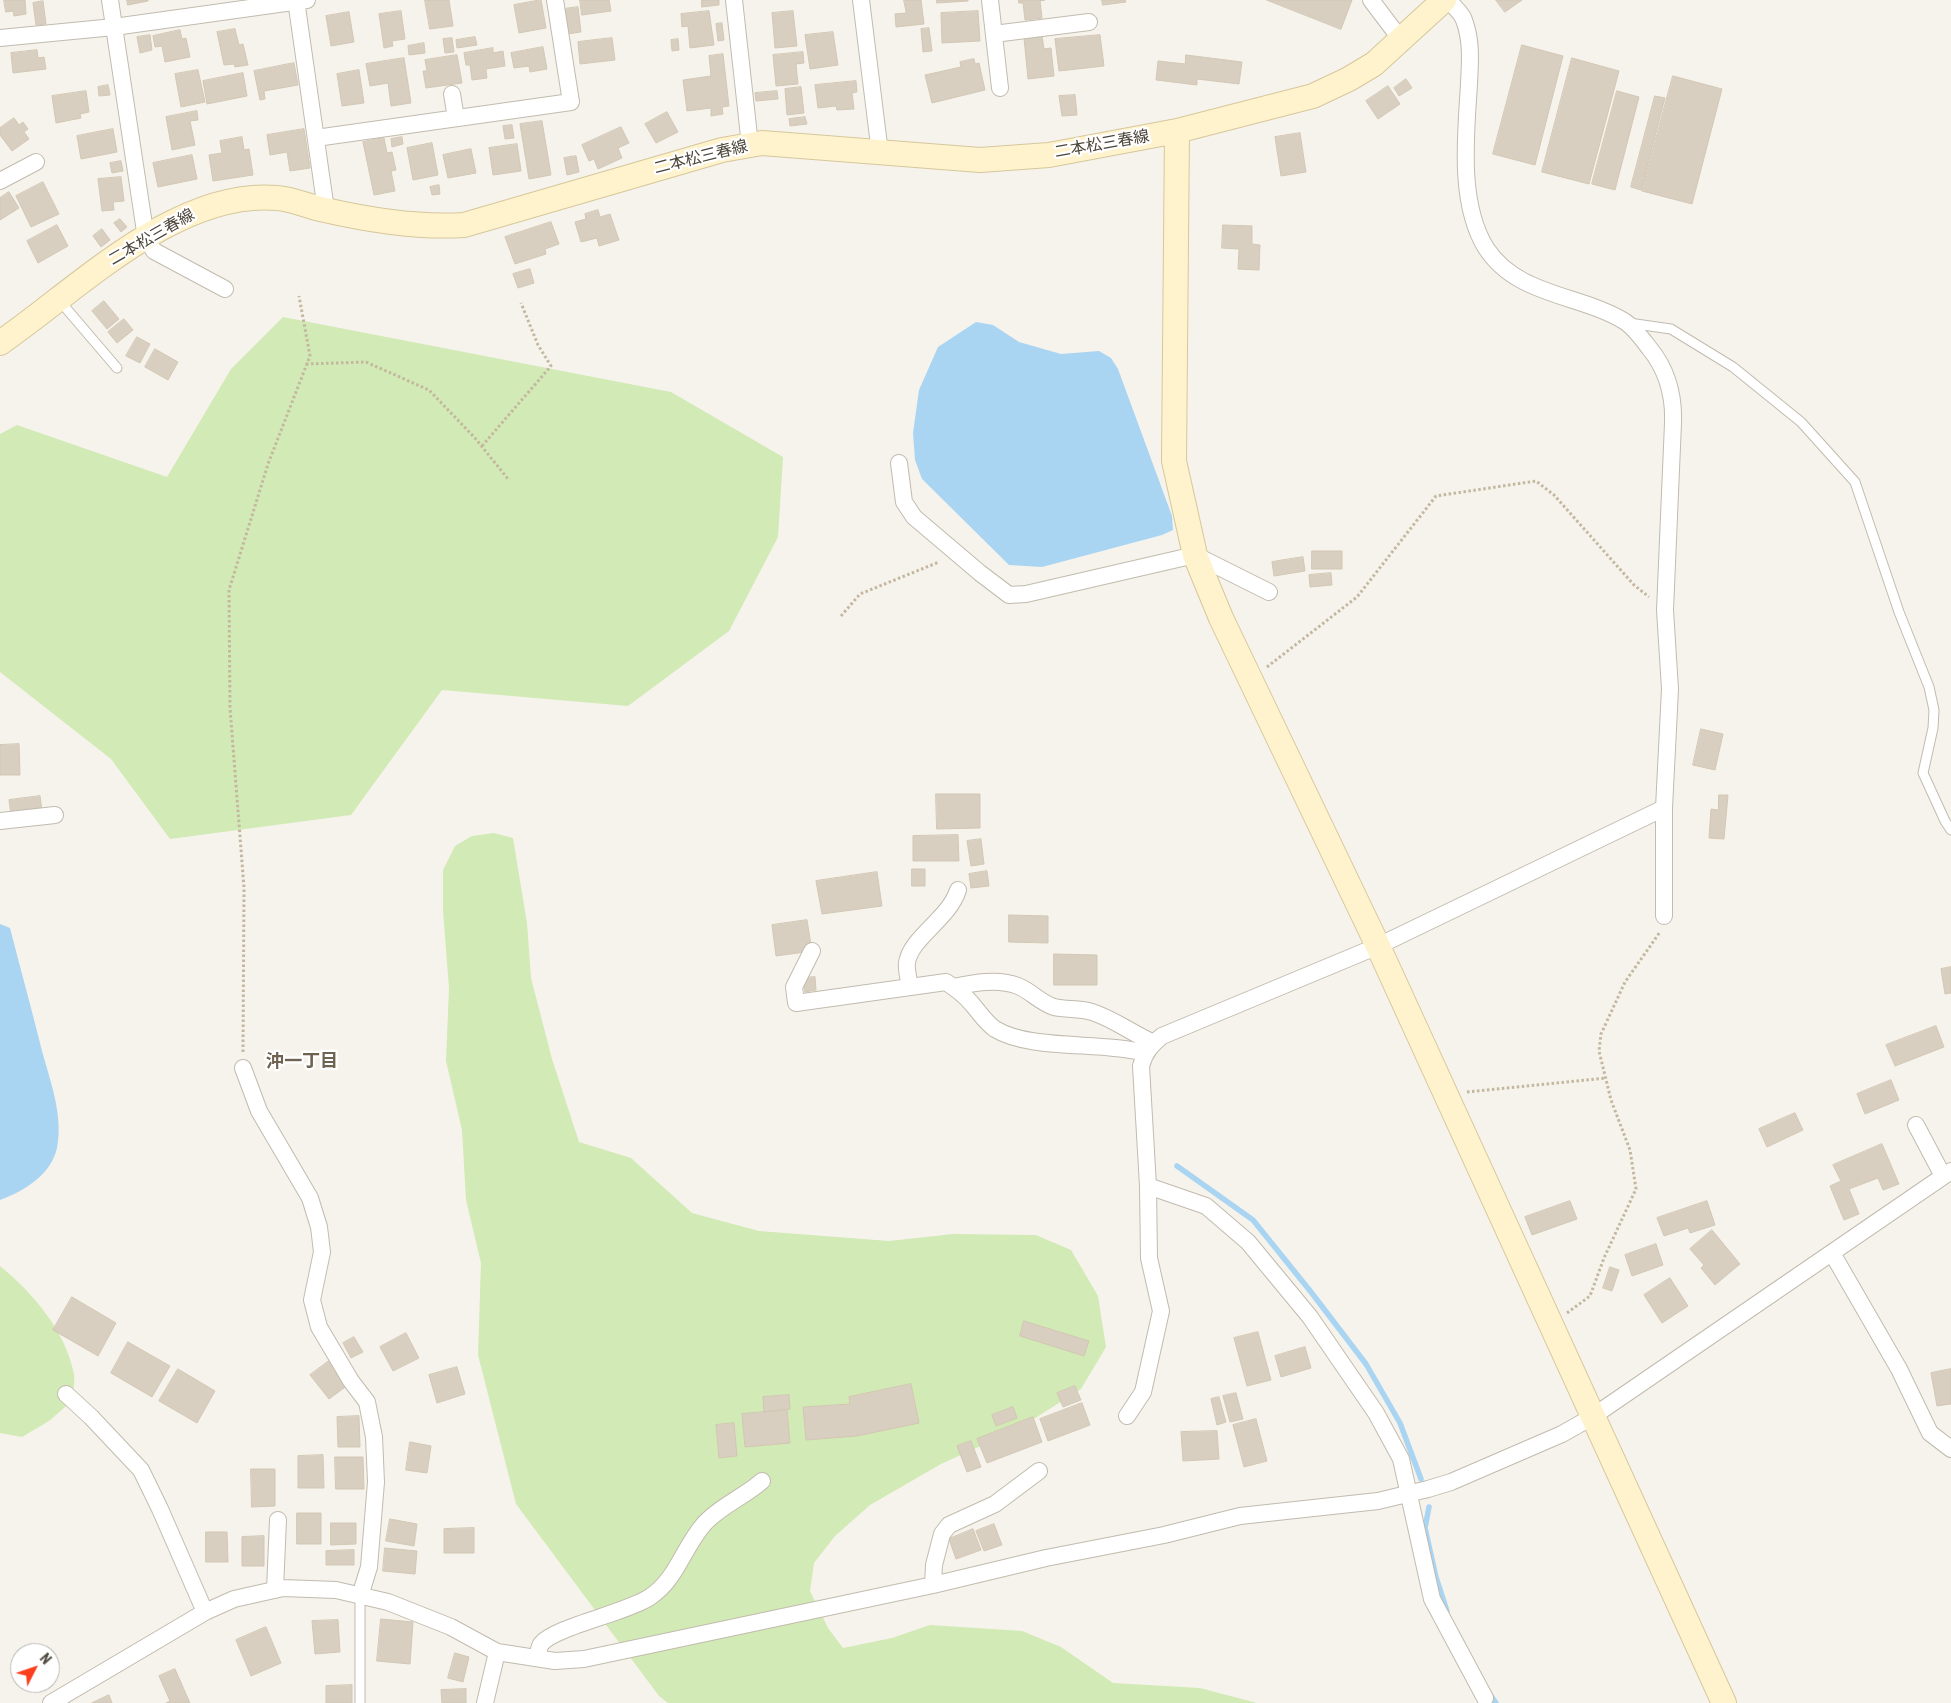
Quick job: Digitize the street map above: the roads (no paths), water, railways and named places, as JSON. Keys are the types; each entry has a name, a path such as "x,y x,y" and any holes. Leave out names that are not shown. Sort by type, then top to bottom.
{"street":[{"path":"110,0 146,238 154,251 226,289"},
{"path":"0,38 114,27 300,0 326,210"},
{"path":"316,138 571,102 555,0"},
{"path":"734,0 750,145"},
{"path":"861,0 880,153"},
{"path":"990,0 1000,88"},
{"path":"1371,0 1402,41"},
{"path":"1446,0 1464,18 1471,43 1465,153 1468,190 1475,220 1485,246 1507,271 1523,281 1625,322 1657,358 1666,374 1674,408 1665,610 1670,689 1664,808 1664,916"},
{"name":"二本松三春線","path":"2,336 59,300 146,238 192,212 244,199 277,198 326,210 433,227 464,225 722,150 762,143 980,160 1049,155 1177,131 1313,96 1374,64 1446,0"},
{"path":"994,34 1089,22"},
{"path":"452,94 456,118"},
{"path":"1177,131 1174,461 1194,555 1250,678 1378,946 1724,1703"},
{"path":"0,181 36,162"},
{"path":"898,463 904,502 914,517 1009,594 1026,594 1194,555 1269,592"},
{"path":"1127,1416 1143,1392 1161,1311 1149,1258 1148,1186 1141,1066 1149,1048 1162,1036 1378,946 1664,808"},
{"path":"0,821 55,815"},
{"path":"910,987 906,964 912,950 949,909 958,890"},
{"path":"812,951 794,987 796,1004 946,982 971,1002 981,1016 995,1029 1018,1038 1042,1043 1149,1048"},
{"path":"953,987 979,982 1018,986 1038,1000 1071,1010 1090,1011 1109,1019 1130,1032 1149,1048"},
{"path":"243,1068 259,1111 310,1198 319,1227 322,1252 312,1300 319,1327 351,1381 367,1402 374,1437 376,1482 368,1566 360,1596"},
{"path":"51,1703 205,1612 234,1599 275,1590 336,1590 388,1602 451,1627 498,1652 555,1661 584,1660 933,1585 1046,1558 1164,1535 1240,1516 1378,1501 1450,1482 1562,1434 1592,1417 1947,1174 1916,1125"},
{"path":"1148,1186 1206,1206 1248,1242 1310,1317 1376,1412 1401,1458 1407,1494 1432,1599 1485,1698"},
{"path":"1832,1253 1899,1369 1930,1433 1951,1449"},
{"path":"66,1394 91,1417 140,1470 160,1509 205,1612"},
{"path":"933,1585 934,1564 942,1534 949,1525 995,1504 1039,1471"},
{"path":"537,1658 540,1645 552,1634 626,1609 649,1597 673,1575 690,1543 704,1525 719,1510 762,1482"},
{"path":"275,1590 278,1520"},
{"path":"485,1703 498,1652"}],"lane":[{"path":"59,300 117,368"},
{"path":"1625,322 1670,329 1733,367 1801,422 1856,482 1899,612 1929,688 1934,710 1933,728 1923,774 1951,830"},
{"path":"360,1596 360,1703"}],"water":[{"path":"976,322 993,325 1019,342 1061,354 1099,351 1111,358 1118,369 1172,516 1173,530 1162,535 1042,567 1009,565 922,479 915,460 913,433 919,390 938,347"},
{"path":"0,924 10,928 55,1097 59,1135 54,1158 43,1174 27,1187 0,1200"}],"waterway":[{"path":"1177,1166 1253,1220 1311,1292 1366,1364 1400,1423 1421,1479"},
{"path":"1429,1507 1425,1528 1436,1577 1447,1611"},
{"path":"1489,1693 1496,1703"}],"district":[{"name":"沖一丁目","path":"302,1062"}]}
